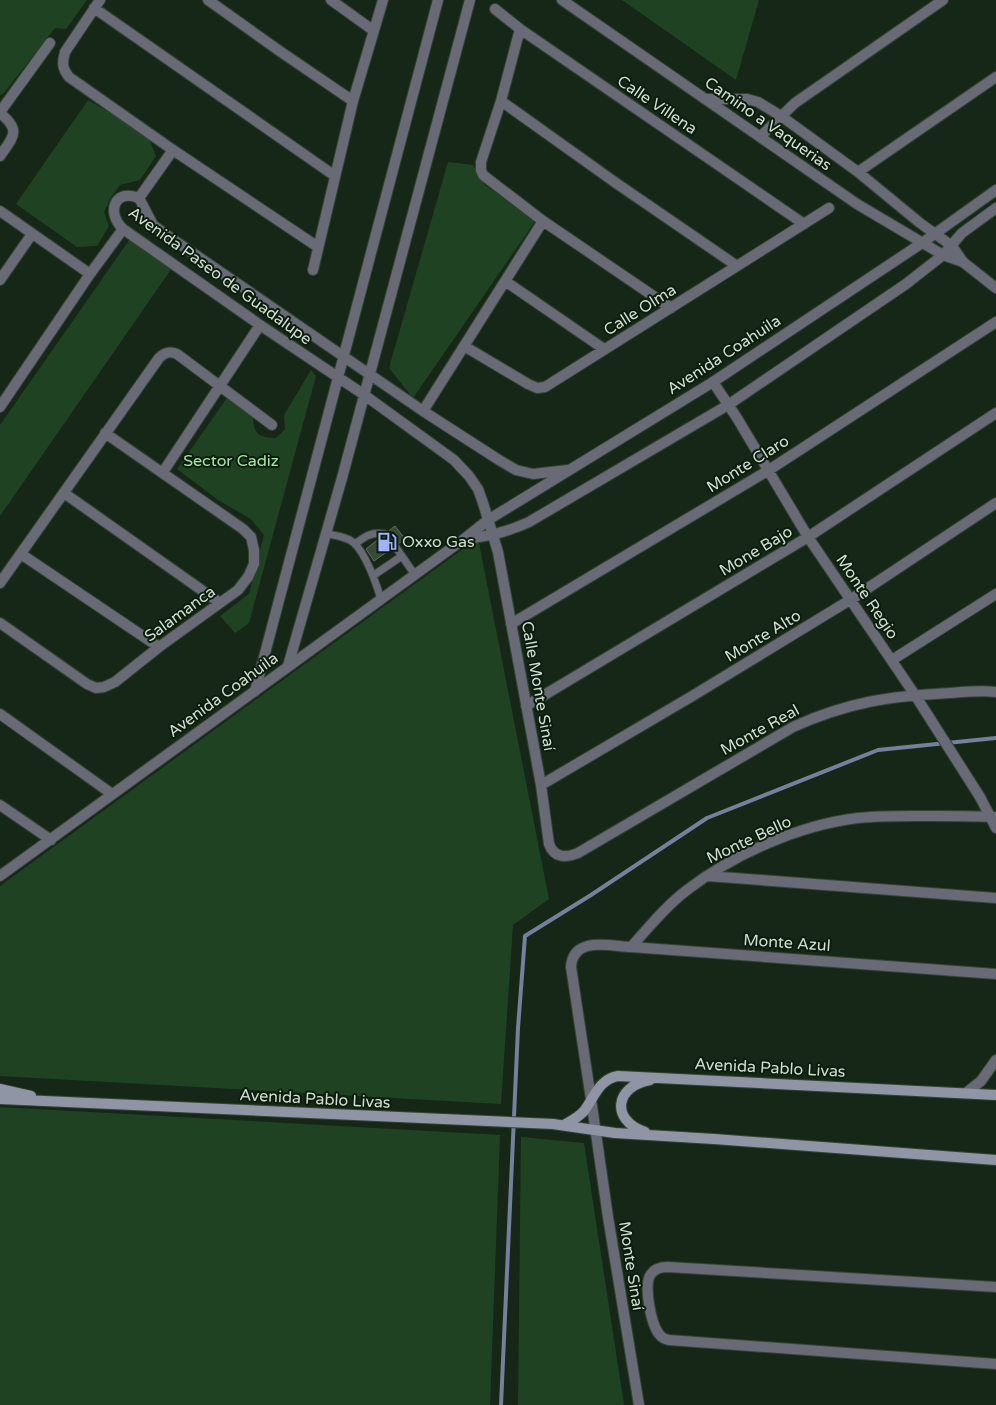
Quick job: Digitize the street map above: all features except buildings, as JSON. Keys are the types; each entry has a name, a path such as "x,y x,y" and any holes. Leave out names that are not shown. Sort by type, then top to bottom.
{"main road":[{"name":"Avenida Pablo Livas","path":"564,1125 580,1115 604,1082 612,1077 626,1076 996,1095"},
{"path":"658,1136 630,1125 624,1117 622,1105 626,1092 630,1087 644,1081 664,1078"},
{"name":"Avenida Pablo Livas","path":"0,1089 64,1102"},
{"name":"Avenida Pablo Livas","path":"0,1099 553,1124 595,1131 996,1160"}],"street":[{"path":"208,0 353,101"},
{"path":"331,0 374,31"},
{"path":"313,270 353,101 383,0"},
{"path":"255,691 438,0"},
{"path":"288,666 327,534 470,0"},
{"name":"Camino a Vaquerias","path":"562,0 857,204 943,255 963,262"},
{"path":"761,136 795,104 943,0"},
{"path":"318,247 173,150 69,77 63,69 62,62 65,52 97,4 335,176"},
{"name":"Calle Villena","path":"495,9 520,29 804,224"},
{"path":"520,29 501,101 481,162 483,175 543,221 671,308"},
{"path":"0,156 14,133 13,126 0,112 50,43"},
{"path":"858,172 996,77"},
{"path":"705,99 747,99 758,102 781,116 858,172 952,246 963,262 996,288"},
{"path":"501,101 737,266"},
{"path":"139,198 173,150"},
{"name":"Avenida Coahuila","path":"0,876 488,520 713,382 936,234 996,190"},
{"name":"Avenida Paseo de Guadalupe","path":"488,520 478,489 454,460 363,394 123,229 113,215 114,206 118,200 124,196 132,195 139,198 154,224 168,236 369,374 499,460 516,470 533,474 550,474 568,470"},
{"name":"Calle Olma","path":"464,346 528,384 537,388 545,387 829,208"},
{"name":"Avenida Coahuila","path":"464,539 510,531 530,522 728,405 906,284 943,255 962,233 996,208"},
{"path":"0,211 90,274"},
{"path":"424,411 543,221"},
{"path":"0,407 90,274 123,229"},
{"path":"0,280 32,234"},
{"path":"505,281 604,349"},
{"name":"Monte Claro","path":"512,624 769,470 996,322"},
{"path":"163,472 260,325"},
{"path":"0,583 164,353 171,352 177,354 272,425"},
{"name":"Monte Regio","path":"713,382 769,470 808,537 892,660 959,766 994,817 996,828"},
{"name":"Mone Bajo","path":"526,706 808,537 996,413"},
{"name":"Salamanca","path":"0,623 87,684 96,688 104,687 115,682 159,647 238,590 248,577 254,564 254,550 251,537 243,529 106,433"},
{"path":"64,493 220,603"},
{"name":"Monte Alto","path":"540,785 694,696 850,600 996,502"},
{"name":"Calle Monte Sinaí","path":"488,520 498,552 512,624 549,844 553,853 559,856"},
{"path":"21,554 159,647"},
{"path":"892,660 996,594"},
{"name":"Monte Real","path":"559,856 578,853 801,723 819,715 864,702 915,695 995,691"},
{"path":"0,714 112,794"},
{"path":"0,805 51,840"},
{"name":"Monte Bello","path":"631,947 671,904 686,891 707,876 751,851 778,839 835,822 887,815 994,817"},
{"path":"707,876 996,898"},
{"name":"Monte Azul","path":"591,1099 571,976 571,961 577,950 589,946 631,947 996,974"},
{"path":"966,1093 981,1081 996,1060"},
{"path":"591,1099 595,1131"},
{"name":"Monte Sinaí","path":"595,1131 639,1405"},
{"path":"996,1287 668,1267 657,1268 652,1272 649,1277 647,1291 652,1321 660,1336 676,1341 996,1364"}],"lane":[{"path":"327,534 349,540 355,544 374,575 381,599"},
{"path":"355,544 367,535 385,534"},
{"path":"395,546 415,575"},
{"path":"374,575 402,556"}],"green space":[{"path":"0,0 87,0 66,29 55,28 4,93 0,95"},
{"path":"622,0 759,0 736,80"},
{"path":"88,100 138,129 149,139 156,156 140,180 120,185 110,199 104,212 109,226 97,246 77,247 16,204"},
{"path":"448,162 473,165 485,185 536,220 413,398 389,368"},
{"path":"130,239 172,268 0,516 0,425"},
{"name":"Sector Cadiz","path":"311,370 316,376 249,623 235,633 220,616 249,594 264,535 251,519 218,500 177,469 227,398 253,416 254,427 258,434 276,438 285,429 284,415"},
{"path":"478,538 549,899 513,925 501,1104 0,1076 0,886"},
{"path":"0,1107 500,1135 490,1405 0,1405"},
{"path":"521,1137 584,1143 624,1405 518,1405"}],"waterway":[{"path":"501,1405 518,1028 525,936 591,895 707,818 878,750 996,738"}],"place":[{"name":"Oxxo Gas","path":"387,542"}]}
